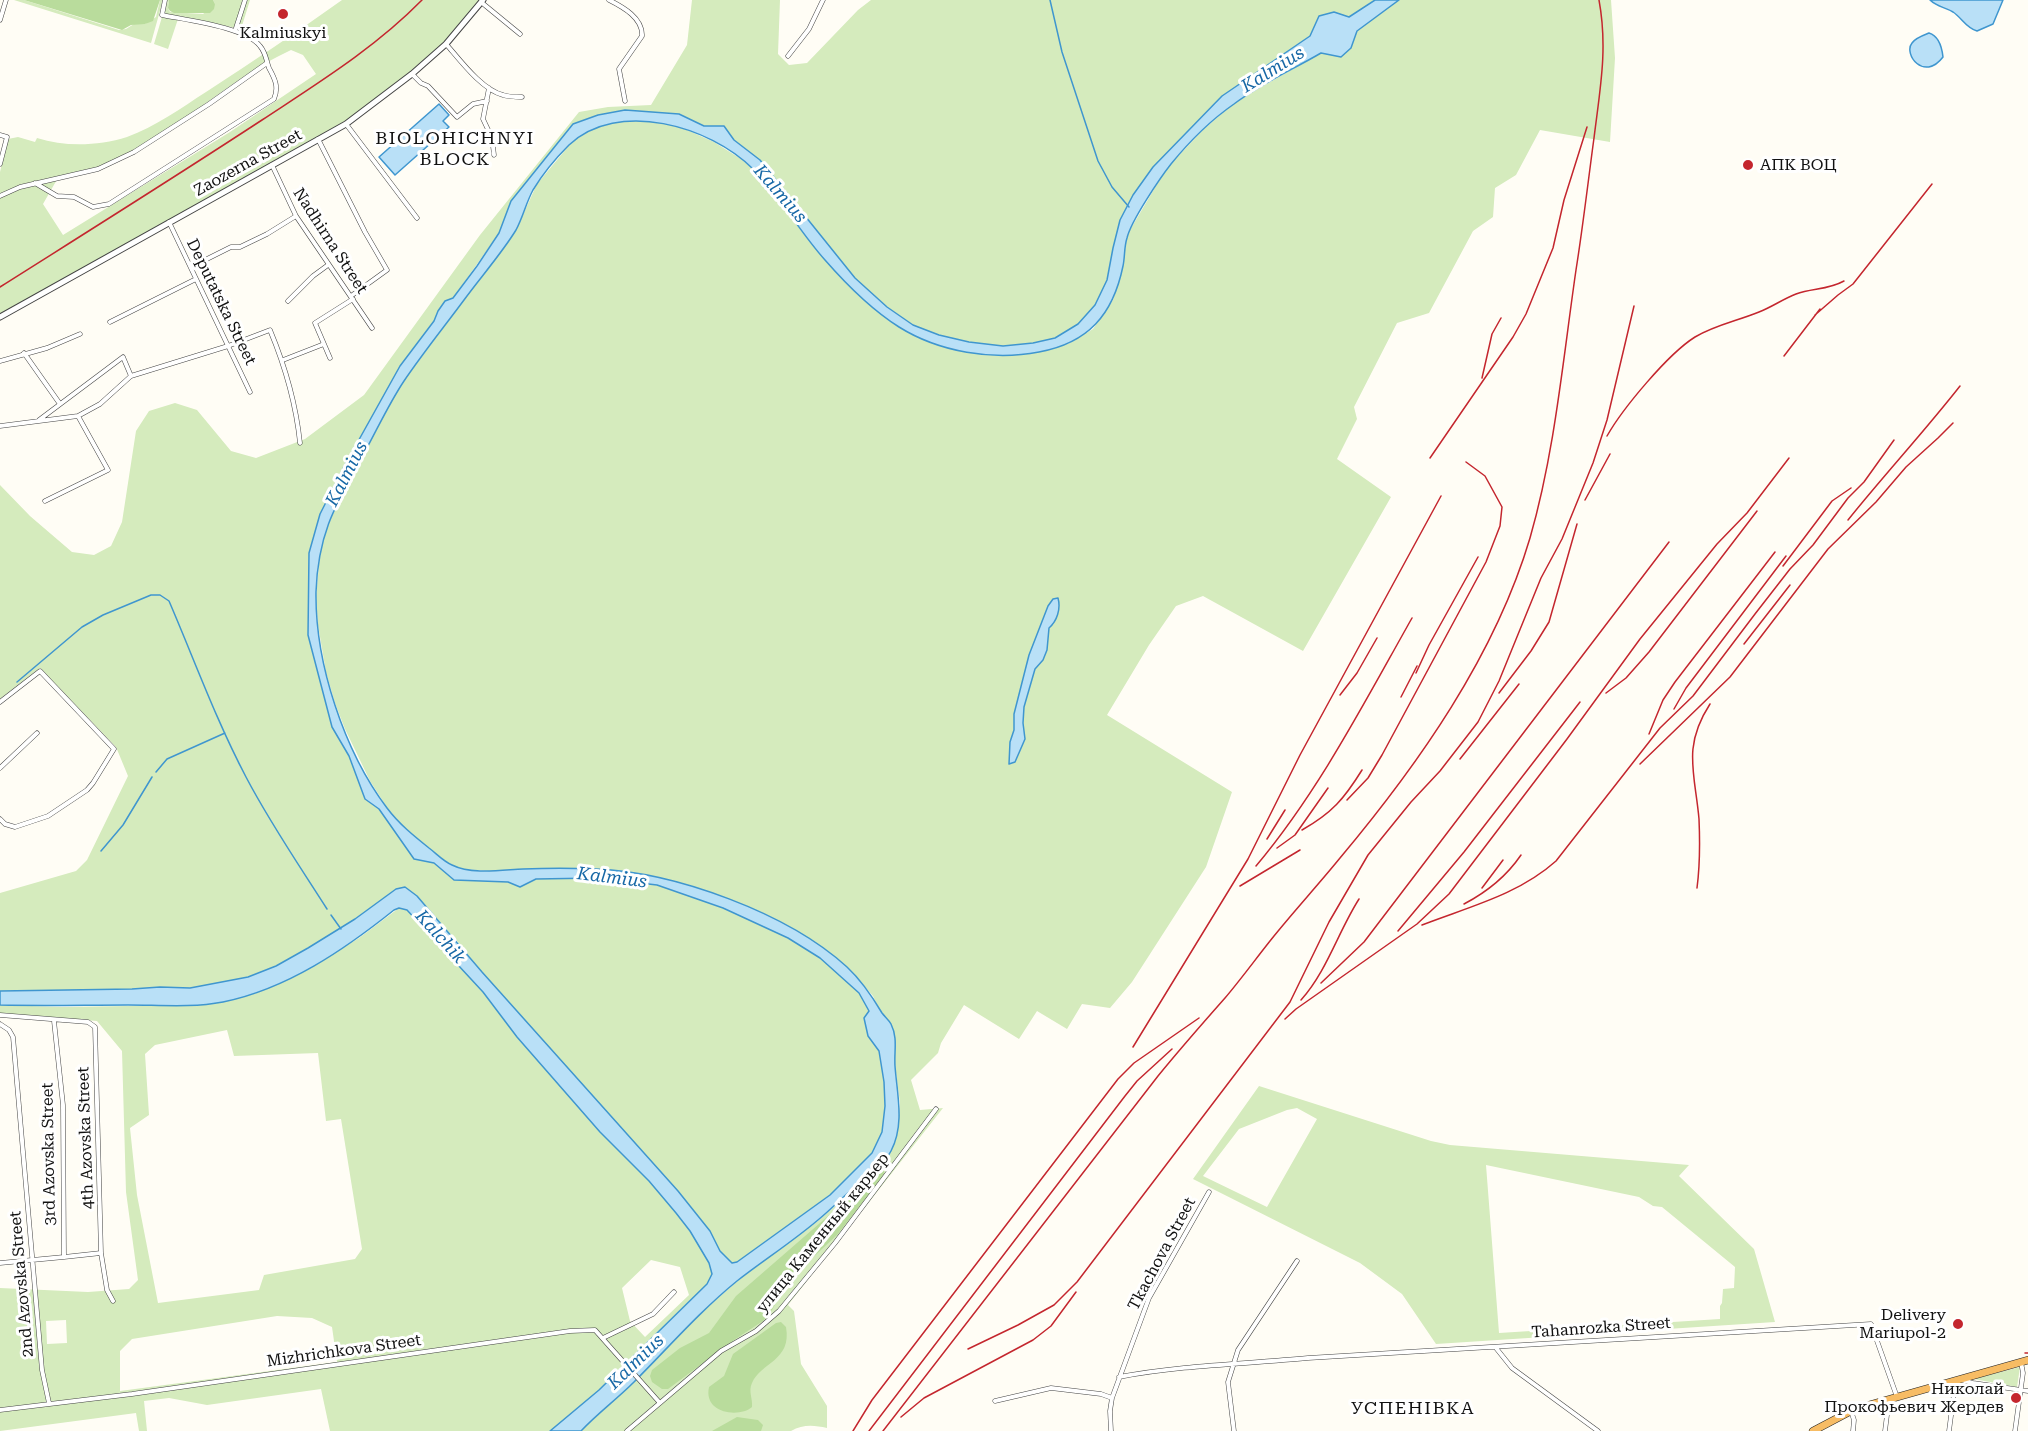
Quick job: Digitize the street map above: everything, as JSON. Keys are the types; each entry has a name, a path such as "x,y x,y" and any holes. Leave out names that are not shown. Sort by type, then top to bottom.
{"highway":[{"path":"1813,1431 1851,1412 1893,1398 1956,1381 1972,1380 2025,1361"}],"street":[{"path":"0,20 6,0"},
{"path":"35,183 57,196 74,197 93,207 109,204 274,99 277,91 276,82 267,63 266,55 259,44 235,31 162,15 165,0"},
{"path":"235,31 245,0"},
{"path":"609,0 630,13 642,29 642,36 619,69 625,101"},
{"path":"788,56 809,29 823,0"},
{"path":"482,1 520,34"},
{"name":"Zaozerna Street","path":"0,317 346,124 412,74 446,44 482,1"},
{"path":"446,44 489,88 501,95 522,97"},
{"path":"0,196 20,187 98,169 134,152 201,110 267,63"},
{"path":"412,74 421,83 429,86 457,117 473,104 487,101"},
{"path":"489,88 483,119 492,138 494,155"},
{"path":"346,124 417,218"},
{"path":"0,135 6,137 0,164"},
{"path":"318,139 387,270 315,323 330,358"},
{"name":"Nadhirna Street","path":"272,165 296,216 372,328"},
{"path":"191,267 231,247 240,247 255,240 296,216"},
{"name":"Deputatska Street","path":"169,222 250,392"},
{"path":"288,301 313,276 328,265"},
{"path":"110,322 196,279"},
{"path":"0,426 78,416 100,404 131,376 228,346 270,330 283,360 298,416 300,443"},
{"path":"0,361 47,348 80,334"},
{"path":"283,360 324,344"},
{"path":"24,353 60,404"},
{"path":"38,421 123,357 131,376"},
{"path":"45,501 108,470 78,416"},
{"path":"0,702 40,671 114,748 93,783 57,812 15,828 0,819"},
{"path":"0,768 37,733"},
{"path":"0,1015 35,1017 54,1021"},
{"name":"4th Azovska Street","path":"54,1021 91,1023 96,1030 101,1253 107,1290 113,1301"},
{"name":"3rd Azovska Street","path":"54,1021 63,1105 64,1257"},
{"name":"2nd Azovska Street","path":"0,1024 9,1030 13,1037 42,1370 49,1403"},
{"name":"улица Каменный карьер","path":"627,1431 721,1351 756,1331 779,1311 835,1243 936,1109"},
{"name":"Tkachova Street","path":"1111,1431 1112,1398 1149,1298 1209,1192"},
{"path":"0,1263 101,1253"},
{"path":"1234,1431 1228,1382 1241,1344 1297,1261"},
{"path":"660,1403 603,1338 653,1314 674,1292"},
{"name":"Tahanrozka Street","path":"1119,1377 1195,1366 1308,1358 1871,1324 1893,1398"},
{"name":"Mizhrichkova Street","path":"0,1410 132,1394 570,1331 595,1330 603,1338"},
{"path":"1496,1348 1512,1368 1598,1431"},
{"path":"2015,1431 2025,1361"},
{"path":"1972,1380 2028,1391"},
{"path":"1949,1431 1956,1381"},
{"path":"996,1401 1052,1388 1101,1394 1112,1398"},
{"path":"1885,1431 1893,1398"},
{"path":"1851,1412 1854,1420 1853,1431"}],"green space":[{"path":"14,0 24,0 119,30 134,24 145,24 156,17 160,0 163,0 151,43"},
{"path":"24,0 160,0 153,21 131,25 122,30"},
{"path":"167,0 169,0 170,12 203,14 215,4 213,0 250,0 241,29 179,16 168,49 154,44"},
{"path":"169,0 213,0 215,4 210,13 174,13 168,8"},
{"path":"342,0 483,0 446,44 346,124 0,317 0,172 8,139 18,137 35,142 37,138 59,143 93,144 137,133 177,111","holes":["291,50 303,55 316,74 230,132 63,235 43,204 59,176 94,169 125,156 173,127 266,63"]},
{"path":"692,0 780,0 778,54 789,65 807,63 858,10 871,0 1375,0 1349,17 1334,12 1319,16 1310,36 1222,96 1153,167 1113,248 1107,280 1095,305 1078,324 1055,338 1033,343 1003,346 969,342 939,335 913,325 887,307 855,278 760,160 734,140 724,126 704,126 679,114 598,115 511,201 499,233 453,298 443,304 439,310 346,463 320,514 309,553 308,635 332,727 349,756 365,799 379,809 414,859 434,863 454,880 508,882 520,887 536,879 597,878 657,885 723,908 788,938 820,958 859,993 869,1011 864,1018 868,1036 879,1051 885,1106 882,1132 872,1153 830,1195 737,1262 732,1263 720,1251 710,1231 678,1191 456,940 396,889 355,919 308,948 276,966 248,977 190,988 0,991 0,893 76,871 87,860 128,776 116,747 40,668 0,699 0,485 30,516 72,552 94,555 111,546 122,522 136,431 149,411 175,403 197,410 231,451 256,458 305,439 364,395 480,235 579,112 608,107 651,105 687,45"},
{"path":"1399,0 1611,0 1615,58 1610,142 1540,130 1516,175 1495,188 1493,217 1473,231 1429,313 1397,323 1354,407 1357,419 1337,459 1391,497 1303,651 1203,596 1176,606 1149,645 1107,715 1232,792 1206,867 1132,982 1110,1008 1082,1004 1067,1029 1037,1011 1019,1039 964,1005 941,1043 938,1053 911,1080 920,1110 943,1108 788,1305 794,1311 801,1364 827,1406 827,1428 809,1426 791,1431 581,1431 633,1383 703,1311 740,1279 818,1221 880,1167 898,1126 900,1103 894,1057 896,1044 873,996 853,973 818,945 747,906 698,888 593,868 492,871 461,869 451,865 411,835 388,809 370,781 335,703 326,672 316,597 321,543 334,509 400,386 516,230 537,184 572,142 593,129 623,120 661,122 687,130 714,142 741,159 757,172 768,188 867,302 961,351 1068,344 1093,329 1113,300 1123,266 1127,235 1166,169 1202,131 1235,102 1321,53 1341,57 1351,48 1357,31"},
{"path":"399,908 407,910 483,992 517,1037 600,1132 649,1181 676,1213 709,1263 712,1274 707,1284 599,1390 550,1431 330,1431 321,1389 207,1405 169,1398 144,1401 147,1431 139,1431 136,1413 0,1431 0,1288 88,1292 129,1289 138,1280 126,1192 122,1051 97,1021 0,1013 0,1005 62,1007 193,1005 222,1002 257,993 308,969 359,938","holes":["227,1030 234,1056 318,1053 326,1121 341,1119 362,1249 355,1259 264,1275 259,1290 158,1303 137,1195 130,1128 149,1115 145,1054 155,1045","651,1260 680,1267 689,1295 645,1337 630,1321 622,1288","277,1316 312,1318 332,1327 337,1362 120,1391 120,1351 132,1339","66,1320 67,1343 47,1344 46,1321"]},
{"path":"1259,1086 1450,1145 1689,1165 1679,1176 1754,1249 1775,1322 1436,1344 1402,1294 1360,1263 1193,1179","holes":["1297,1108 1317,1119 1267,1207 1203,1176 1239,1129","1486,1165 1639,1197 1653,1206 1662,1207 1735,1267 1734,1288 1723,1289 1720,1319 1499,1333"]},
{"path":"881,1170 884,1170 884,1175 837,1235 791,1278 763,1321 668,1389 662,1389 652,1382 650,1376 652,1370 680,1348 709,1333 736,1296"},
{"path":"781,1322 786,1327 787,1338 784,1347 775,1360 756,1376 752,1383 750,1389 752,1407 732,1413 717,1408 709,1396 709,1387 724,1376 733,1354 776,1323"},
{"path":"2020,1367 2017,1387 1974,1379"},
{"path":"737,1417 758,1420 763,1425 761,1431 712,1431"}],"water":[{"path":"1375,0 1399,0 1357,31 1351,48 1341,57 1321,53 1254,90 1217,117 1178,156 1153,189 1130,231 1126,241 1119,283 1113,299 1096,324 1071,342 1056,348 1021,355 985,355 949,348 915,336 869,305 833,269 763,179 735,154 689,130 637,121 612,123 589,131 569,145 541,178 510,239 419,360 387,409 330,521 320,553 316,592 321,648 335,705 358,760 392,814 407,830 443,859 460,868 497,871 569,868 627,872 695,887 762,913 823,947 847,967 862,983 890,1023 894,1034 899,1120 895,1141 883,1163 808,1228 723,1293 581,1431 550,1431 599,1390 707,1284 712,1274 709,1263 690,1231 649,1181 600,1132 517,1037 483,992 407,910 399,908 394,910 335,953 292,978 247,996 223,1002 176,1006 0,1005 0,991 190,988 248,977 276,966 308,948 355,919 396,889 405,887 417,896 678,1191 710,1231 720,1251 732,1263 737,1262 830,1195 872,1153 882,1132 885,1106 879,1051 868,1036 864,1018 869,1011 859,993 820,958 788,938 723,908 657,885 597,878 536,879 520,887 508,882 454,880 434,863 414,859 379,809 365,799 349,756 332,727 308,635 309,553 320,514 400,366 434,321 445,301 453,298 477,266 499,233 511,201 573,124 598,115 625,110 679,114 704,126 724,126 734,140 760,160 855,278 887,307 913,325 939,335 969,342 1003,346 1033,343 1055,338 1078,324 1095,305 1107,280 1120,220 1133,195 1153,167 1222,96 1310,36 1319,16 1334,12 1349,17"},
{"path":"1930,0 2003,0 1993,24 1977,31 1970,28 1953,12"},
{"path":"1929,33 1938,40 1943,57 1929,67 1917,64 1910,53 1910,48 1915,40"},
{"path":"439,104 449,115 443,121 449,127 395,175 379,157"},
{"path":"1058,598 1059,610 1049,628 1047,650 1043,660 1035,669 1024,707 1025,739 1015,762 1009,764 1014,714 1029,655 1048,606 1053,599"}],"waterway":[{"path":"1050,0 1062,52 1098,161 1112,187 1129,207"},
{"path":"17,682 82,627 103,615 151,595 160,595 169,601 215,712 246,777 327,909"},
{"path":"156,772 167,759 225,733"},
{"path":"101,851 123,825 152,777"},
{"path":"331,915 341,929"}],"railway":[{"path":"0,287 325,78 385,34 422,0"},
{"path":"883,1431 1158,1076 1332,868 1398,785 1451,707 1497,625 1530,538 1546,472 1558,405 1601,86 1603,35 1599,0"},
{"path":"1430,458 1513,337 1526,314 1553,248 1564,200 1587,127"},
{"path":"1815,315 1853,284 1932,184"},
{"path":"1607,436 1647,382 1672,356 1695,337 1718,326 1764,310 1796,294 1844,281"},
{"path":"968,1349 1054,1305 1077,1282 1290,1002 1329,922 1368,855 1411,802 1440,771 1478,722 1499,681 1541,578 1562,539 1593,463 1607,420 1634,306"},
{"path":"1784,356 1820,309"},
{"path":"1482,378 1492,334 1501,318"},
{"path":"1848,520 1960,386"},
{"path":"1640,764 1730,677 1828,549 1876,502 1906,467 1953,423"},
{"path":"1422,925 1475,906 1526,883 1556,861 1660,728 1693,696 1790,569 1813,545 1848,498 1864,482 1894,440"},
{"path":"1585,500 1610,454"},
{"path":"1285,1019 1417,924 1449,894 1640,639 1717,544 1747,513 1789,458"},
{"path":"1347,800 1368,778 1382,755 1486,562 1500,526 1502,507 1485,476 1466,462"},
{"path":"1783,566 1832,501 1851,488"},
{"path":"1133,1047 1248,859 1300,755 1441,496"},
{"path":"1606,693 1626,678 1649,652 1757,511"},
{"path":"1499,693 1531,651 1549,622 1577,524"},
{"path":"1321,983 1364,942 1669,542"},
{"path":"1649,734 1663,700 1675,682 1775,552"},
{"path":"1674,709 1686,688 1786,556"},
{"path":"1416,673 1478,557"},
{"path":"1744,644 1790,585"},
{"path":"1256,866 1300,808 1320,777 1412,618"},
{"path":"1340,695 1357,673 1377,638"},
{"path":"1401,697 1417,666"},
{"path":"1460,759 1519,684"},
{"path":"1398,931 1464,852 1580,702"},
{"path":"1697,888 1699,819 1693,774 1693,747 1701,719 1710,704"},
{"path":"1302,830 1322,818 1349,789 1362,770"},
{"path":"1277,848 1295,835 1328,788"},
{"path":"1267,839 1285,810"},
{"path":"1240,886 1300,850"},
{"path":"1464,904 1496,883 1521,855"},
{"path":"1482,888 1503,860"},
{"path":"1301,1000 1318,977 1359,899"},
{"path":"853,1431 872,1400 1118,1079 1134,1063 1199,1018"},
{"path":"869,1431 1125,1096 1137,1081 1172,1049"},
{"path":"901,1417 924,1398 1033,1340 1051,1326 1076,1292"}],"place":[{"name":"Kalmiuskyi","path":"283,14"},
{"name":"АПК ВОЦ","path":"1748,165"},
{"name":"Delivery Mariupol-2","path":"1958,1324"},
{"name":"Николай Прокофьевич Жердев","path":"2016,1398"}],"district":[{"name":"BIOLOHICHNYI BLOCK","path":"455,149"},
{"name":"УСПЕНІВКА","path":"1413,1409"}],"water label":[{"name":"Kalmius","path":"1273,70"},
{"name":"Kalmius","path":"780,194"},
{"name":"Kalmius","path":"347,474"},
{"name":"Kalmius","path":"612,878"},
{"name":"Kalchik","path":"440,937"},
{"name":"Kalmius","path":"636,1362"}]}
